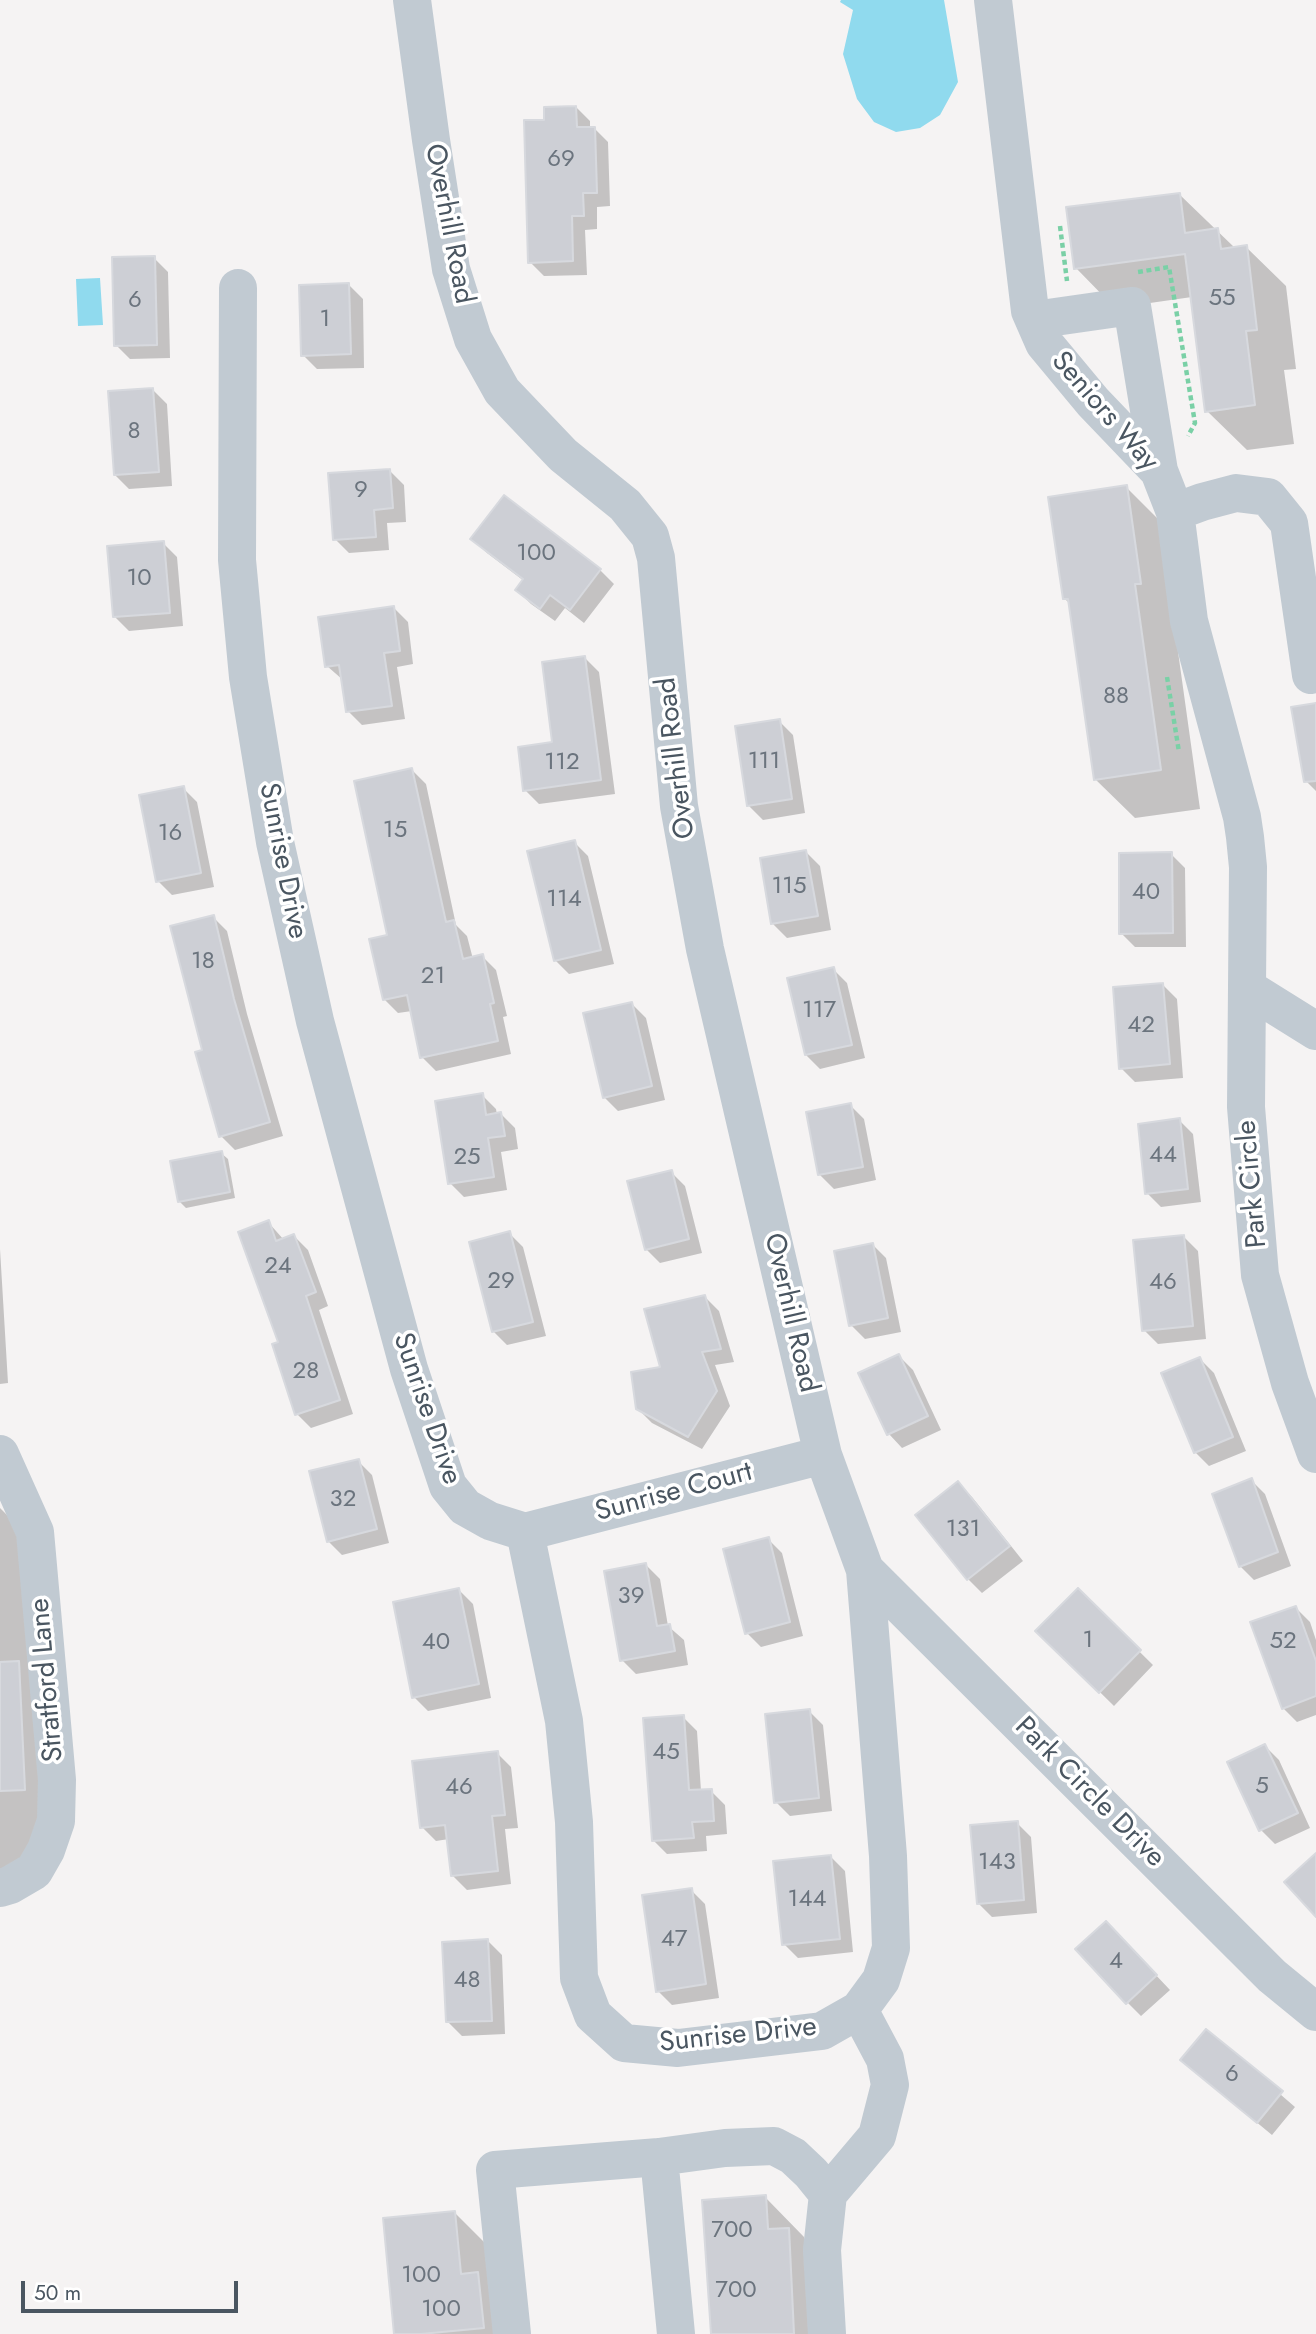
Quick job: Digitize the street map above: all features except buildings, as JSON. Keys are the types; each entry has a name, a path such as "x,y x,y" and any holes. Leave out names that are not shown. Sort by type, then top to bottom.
{"street":[{"name":"Overhill Road","path":"412,0 451,269 473,339 502,391 563,455 625,505 650,536 656,558 679,806 703,936 823,1455 865,1570"},
{"name":"Seniors Way","path":"993,0 1030,311 1044,343 1093,402 1159,471 1175,512 1189,621 1242,817 1248,867 1247,988"},
{"name":"Sunrise Drive","path":"238,288 237,560 248,677 275,842 312,1008 409,1368 448,1486 465,1507 490,1521 525,1532 564,1721 574,1822 579,1978 593,2015 624,2043 678,2048 822,2031 859,2011 881,1980 891,1948 888,1856 865,1570"},
{"path":"1034,320 1132,306 1159,471"},
{"path":"1175,512 1236,493 1268,497 1289,523 1311,675"},
{"path":"1247,988 1316,1031"},
{"name":"Park Circle","path":"1247,988 1246,1107 1260,1275 1290,1383 1316,1454"},
{"name":"Stratford Lane","path":"0,1454 35,1532 57,1780 56,1821 46,1850 34,1871 0,1888"},
{"name":"Sunrise Court","path":"525,1532 823,1455"},
{"name":"Park Circle Drive","path":"865,1570 1272,1976 1316,2012"},
{"path":"827,2334 821,2250 828,2194 877,2136 890,2085 885,2059 859,2011"},
{"path":"512,2334 495,2171 659,2157 725,2148 774,2146 793,2156 828,2194"},
{"path":"659,2157 676,2334"}],"water":[{"path":"944,0 958,82 940,115 920,128 896,132 874,122 857,99 843,54 853,10 840,2"},
{"path":"100,278 103,325 78,326 76,279"}]}
